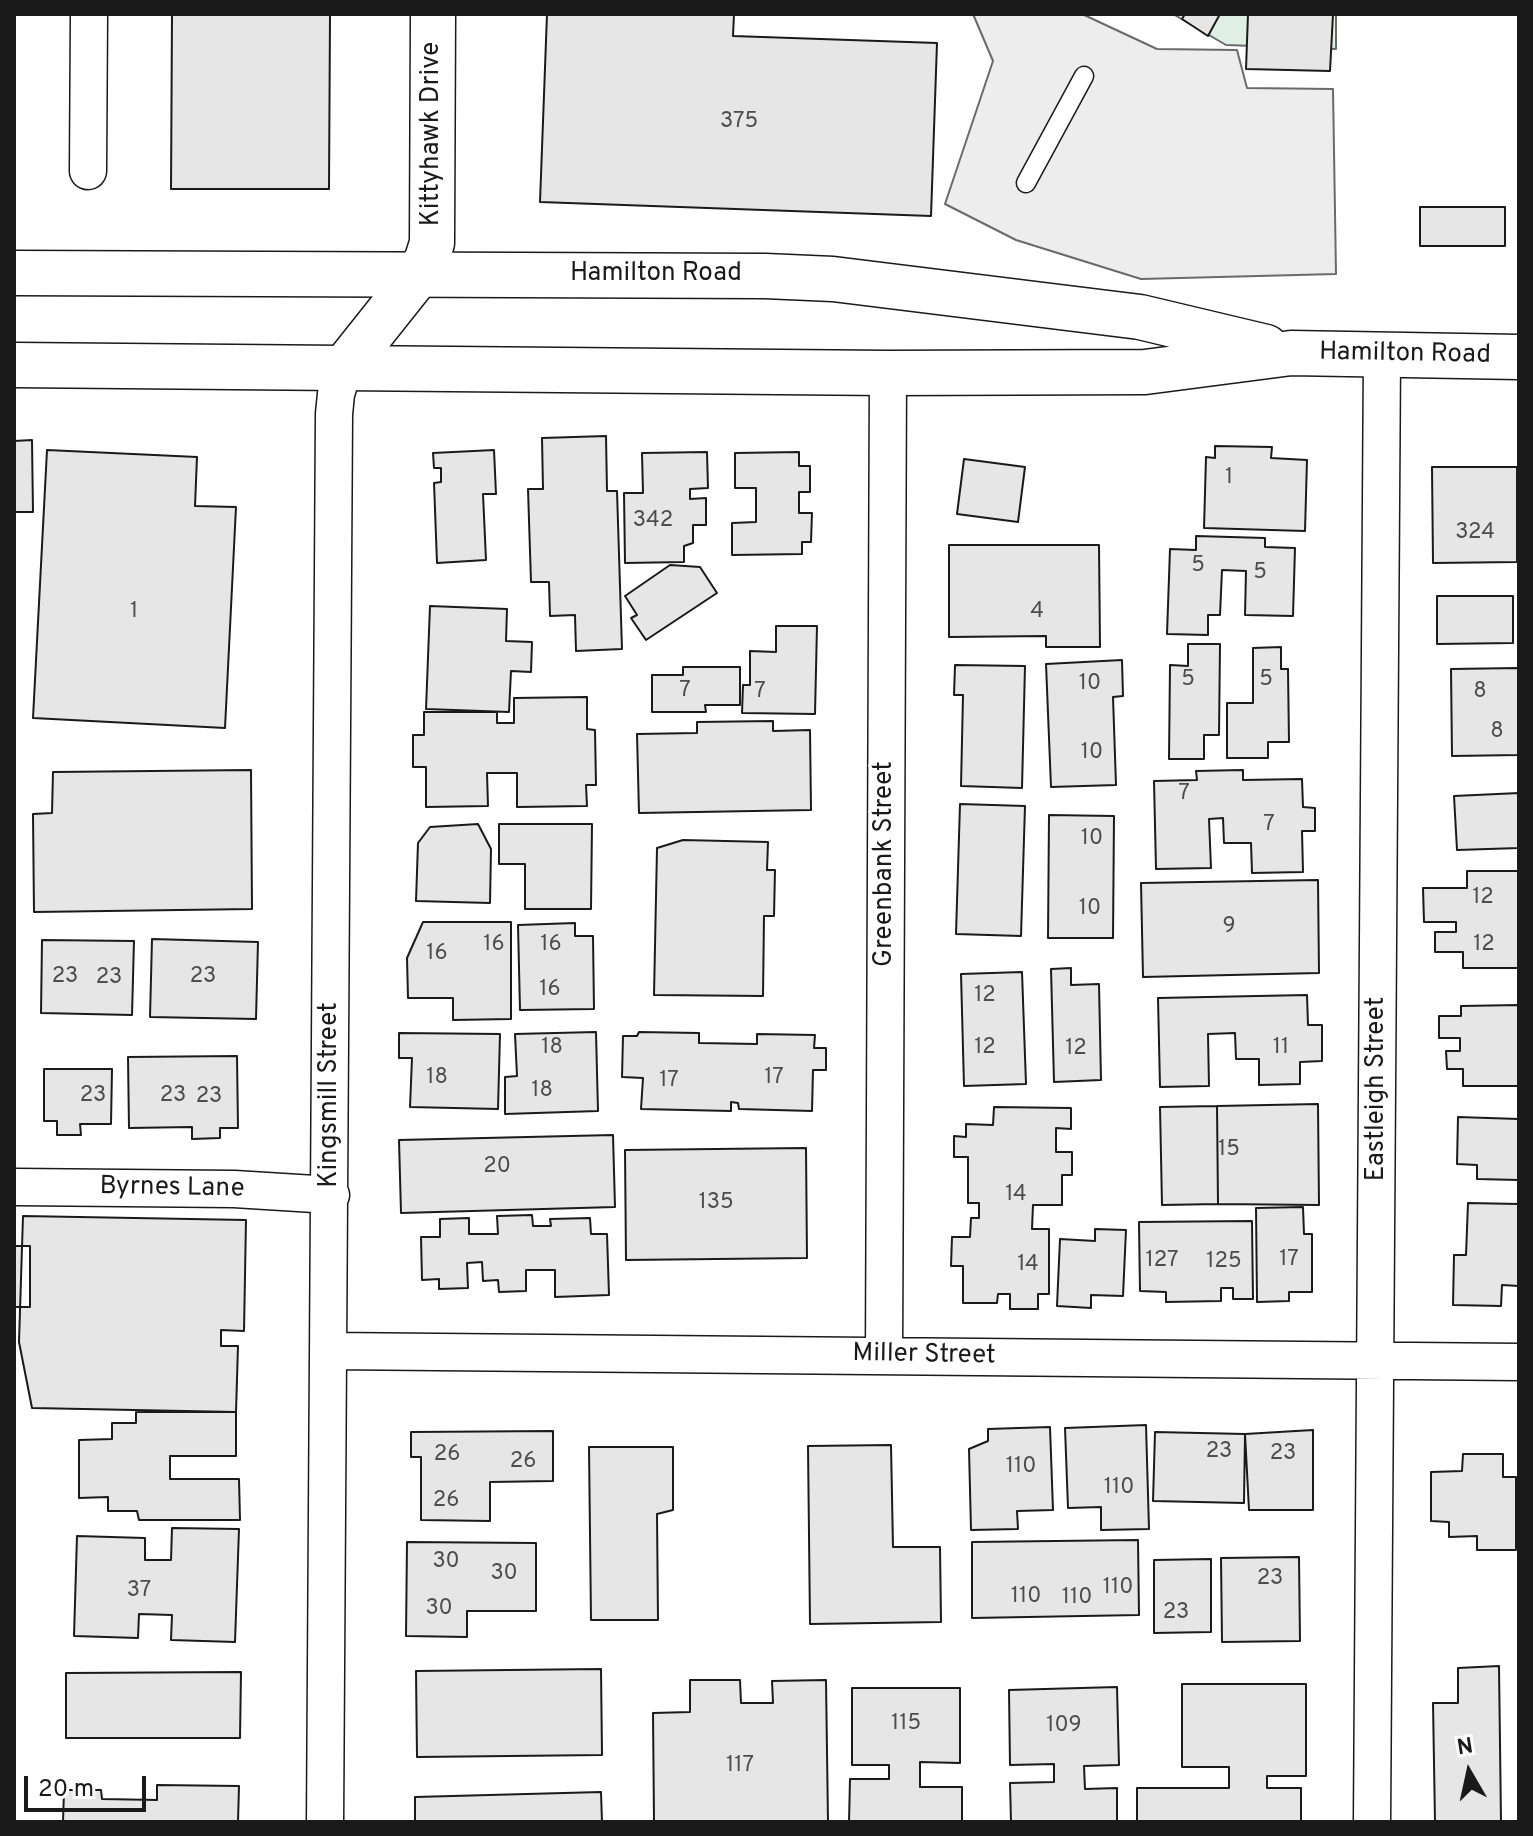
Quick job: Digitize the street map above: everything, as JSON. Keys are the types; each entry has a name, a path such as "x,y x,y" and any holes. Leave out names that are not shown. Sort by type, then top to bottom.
{"main road":[{"name":"Kittyhawk Drive","path":"344,368 418,275 427,259 434,223 433,14"},
{"name":"Hamilton Road","path":"14,273 765,276 833,279 1140,317 1291,353"},
{"name":"Hamilton Road","path":"14,365 888,373 1145,372 1291,353 1519,357"}],"street":[{"path":"88,171 89,14"},
{"name":"Eastleigh Street","path":"1372,1822 1382,356"},
{"name":"Kingsmill Street","path":"325,1822 334,414 344,368"},
{"name":"Greenbank Street","path":"884,1355 888,373"},
{"name":"Byrnes Lane","path":"14,1187 234,1189 331,1195"},
{"name":"Miller Street","path":"330,1351 1519,1362"}],"lane":[{"path":"1026,183 1084,76"}],"green space":[{"path":"1173,14 1336,14 1336,49 1226,45"}],"shaded area":[{"path":"973,14 1082,14 1157,49 1237,50 1247,88 1333,89 1336,274 1141,279 1016,240 945,204 993,61"}],"building":[{"path":"547,14 734,14 733,36 937,43 931,216 540,202"},
{"path":"1185,14 1220,14 1208,36 1182,19"},
{"path":"1248,14 1333,14 1330,71 1246,69"},
{"path":"172,15 330,15 329,189 171,189"},
{"path":"1420,207 1505,207 1505,246 1420,246"},
{"path":"606,436 607,491 617,491 622,649 576,651 575,615 550,616 549,582 531,582 528,489 543,489 542,438"},
{"path":"32,440 33,512 14,512 14,441"},
{"path":"1215,446 1272,447 1271,458 1307,460 1305,531 1204,528 1206,457 1215,458"},
{"path":"47,450 197,457 195,506 236,507 225,728 33,718"},
{"path":"494,450 496,494 483,494 486,560 437,563 434,483 441,482 441,468 434,468 433,453"},
{"path":"707,452 708,488 690,489 690,499 706,498 706,525 693,525 693,543 684,546 684,562 625,563 624,493 643,493 642,453"},
{"path":"799,452 799,466 810,466 810,492 799,492 799,513 812,513 811,542 802,542 802,554 732,555 732,523 756,522 756,488 735,488 735,453"},
{"path":"964,459 1025,467 1018,522 957,514"},
{"path":"1432,467 1517,467 1517,562 1433,563"},
{"path":"1196,536 1265,538 1265,547 1295,548 1293,616 1245,615 1246,571 1222,570 1220,615 1208,615 1208,635 1167,634 1170,549 1196,550"},
{"path":"949,545 1099,545 1100,647 1046,647 1046,636 949,637"},
{"path":"670,565 700,567 717,593 646,640 631,618 637,615 625,596"},
{"path":"1437,596 1513,596 1513,643 1437,644"},
{"path":"430,606 507,609 506,641 532,642 531,672 511,671 509,712 426,709"},
{"path":"776,626 817,626 815,714 742,713 743,685 750,685 750,651 776,652"},
{"path":"1188,644 1220,644 1219,735 1204,735 1204,759 1169,759 1170,665 1188,666"},
{"path":"1281,647 1281,669 1288,669 1289,742 1268,742 1268,758 1227,758 1227,703 1253,703 1253,648"},
{"path":"1122,660 1123,696 1113,697 1116,785 1051,787 1046,664"},
{"path":"955,665 1025,666 1022,788 961,786 963,695 954,695"},
{"path":"683,667 740,667 740,705 705,705 706,712 652,712 652,675 683,675"},
{"path":"1519,668 1519,755 1452,756 1451,669"},
{"path":"587,697 587,729 595,730 596,785 586,785 587,806 517,807 517,773 487,773 488,806 426,807 426,767 413,767 413,735 424,735 424,712 497,712 497,723 514,723 514,698"},
{"path":"773,721 773,731 810,730 811,810 639,813 637,734 697,733 697,722"},
{"path":"251,770 252,909 34,912 33,814 52,813 53,772"},
{"path":"1243,770 1243,780 1302,779 1303,807 1315,808 1315,831 1302,831 1303,872 1252,873 1251,843 1224,843 1223,818 1209,819 1211,868 1156,869 1154,781 1197,780 1196,771"},
{"path":"1519,793 1519,848 1457,850 1454,796"},
{"path":"960,804 1025,806 1021,936 956,934"},
{"path":"1049,815 1114,816 1113,938 1048,938"},
{"path":"478,824 491,849 490,903 416,901 418,843 430,827"},
{"path":"499,824 592,824 591,909 525,909 525,864 499,864"},
{"path":"683,840 768,842 767,870 775,870 774,916 764,916 763,996 654,995 657,848"},
{"path":"1467,871 1519,871 1519,968 1463,968 1463,952 1435,952 1435,932 1456,932 1456,922 1424,922 1423,888 1467,888"},
{"path":"1318,880 1319,973 1143,977 1141,883"},
{"path":"423,922 511,922 511,1019 453,1020 453,998 408,998 407,958"},
{"path":"575,923 575,936 593,936 594,1009 520,1010 518,925"},
{"path":"152,939 258,942 256,1019 150,1017"},
{"path":"42,940 134,941 132,1015 41,1013"},
{"path":"1071,968 1071,985 1099,984 1101,1080 1054,1082 1051,969"},
{"path":"1022,972 1026,1084 964,1086 961,974"},
{"path":"1307,995 1308,1025 1322,1025 1322,1061 1300,1062 1300,1084 1259,1085 1259,1059 1236,1059 1235,1033 1208,1034 1209,1086 1160,1087 1158,998"},
{"path":"1519,1005 1519,1086 1463,1086 1463,1069 1447,1069 1446,1051 1460,1051 1460,1038 1439,1038 1439,1016 1461,1016 1461,1006"},
{"path":"596,1032 598,1111 505,1114 505,1077 517,1076 515,1034"},
{"path":"639,1032 699,1033 699,1043 757,1044 757,1034 815,1035 814,1048 826,1048 826,1070 813,1070 812,1111 739,1109 738,1103 731,1102 731,1111 641,1109 643,1078 622,1077 623,1036 637,1036"},
{"path":"399,1033 500,1034 498,1109 410,1107 412,1058 399,1058"},
{"path":"237,1056 238,1128 220,1128 220,1138 192,1139 192,1127 129,1128 128,1057"},
{"path":"44,1069 112,1069 111,1124 80,1124 81,1135 57,1135 57,1121 44,1121"},
{"path":"1318,1104 1319,1205 1218,1204 1217,1106"},
{"path":"1217,1106 1218,1204 1162,1205 1160,1107"},
{"path":"994,1107 1071,1108 1071,1129 1056,1128 1056,1152 1072,1152 1072,1175 1062,1175 1062,1205 1033,1205 1032,1229 1049,1229 1049,1294 1038,1294 1038,1309 1010,1309 1010,1294 998,1294 997,1303 963,1303 963,1266 951,1266 952,1237 970,1237 971,1218 979,1218 979,1203 968,1203 968,1157 954,1157 954,1136 966,1137 966,1124 993,1125"},
{"path":"1458,1117 1519,1119 1519,1180 1477,1179 1477,1165 1457,1164"},
{"path":"613,1135 615,1207 401,1213 399,1140"},
{"path":"806,1148 807,1258 626,1260 625,1150"},
{"path":"1468,1203 1519,1204 1519,1286 1502,1285 1501,1306 1453,1305 1454,1255 1466,1255"},
{"path":"1303,1207 1304,1234 1312,1234 1312,1292 1289,1292 1289,1301 1257,1302 1256,1208"},
{"path":"532,1215 533,1226 551,1226 550,1219 590,1218 591,1234 607,1234 609,1295 555,1297 555,1270 526,1270 526,1291 499,1292 498,1280 483,1281 482,1262 467,1263 468,1288 439,1289 439,1279 422,1280 421,1237 440,1237 440,1219 469,1218 469,1234 498,1234 497,1216"},
{"path":"23,1216 246,1220 244,1331 221,1330 221,1346 238,1346 236,1412 32,1408 19,1342"},
{"path":"1252,1221 1253,1299 1233,1299 1233,1288 1221,1288 1221,1301 1166,1302 1166,1292 1140,1291 1139,1222"},
{"path":"1095,1229 1126,1230 1123,1296 1091,1295 1091,1308 1057,1306 1060,1239 1095,1241"},
{"path":"14,1246 30,1246 30,1307 14,1307"},
{"path":"136,1412 236,1412 236,1456 170,1456 170,1479 239,1479 240,1520 139,1520 137,1511 108,1511 108,1497 79,1498 79,1440 112,1439 112,1423 136,1423"},
{"path":"1146,1425 1149,1529 1101,1530 1101,1507 1068,1508 1065,1428"},
{"path":"1050,1427 1053,1510 1017,1511 1018,1529 971,1530 969,1449 988,1441 988,1429"},
{"path":"1313,1430 1313,1510 1249,1510 1245,1434"},
{"path":"553,1431 553,1481 490,1482 490,1521 421,1520 421,1457 411,1457 411,1432"},
{"path":"1155,1432 1245,1434 1244,1503 1153,1501"},
{"path":"891,1445 893,1547 940,1547 941,1622 810,1624 808,1446"},
{"path":"589,1447 673,1447 673,1510 657,1514 658,1620 591,1620"},
{"path":"1463,1454 1503,1454 1503,1477 1516,1477 1516,1550 1477,1550 1477,1536 1449,1537 1449,1522 1431,1521 1431,1472 1462,1471"},
{"path":"172,1528 239,1529 235,1642 171,1640 172,1615 139,1614 138,1638 74,1636 77,1536 145,1538 145,1560 171,1560"},
{"path":"1138,1540 1139,1615 972,1618 972,1542"},
{"path":"407,1542 536,1543 536,1611 467,1611 467,1637 406,1636"},
{"path":"1299,1557 1300,1641 1222,1642 1221,1558"},
{"path":"1211,1559 1211,1632 1154,1633 1154,1560"},
{"path":"1499,1666 1501,1822 1435,1822 1433,1703 1458,1703 1458,1668"},
{"path":"601,1669 602,1755 417,1757 416,1671"},
{"path":"241,1672 240,1738 66,1738 66,1673"},
{"path":"690,1680 740,1680 741,1703 773,1703 772,1681 826,1680 828,1822 654,1822 653,1713 690,1712"},
{"path":"1182,1684 1306,1684 1306,1776 1267,1776 1267,1788 1301,1788 1301,1822 1137,1822 1137,1788 1229,1788 1229,1767 1182,1767"},
{"path":"1117,1687 1119,1765 1084,1766 1085,1789 1117,1788 1117,1822 1011,1822 1010,1783 1054,1782 1054,1764 1010,1765 1009,1690"},
{"path":"852,1688 960,1688 960,1763 920,1762 920,1787 962,1787 962,1822 849,1822 850,1779 889,1779 889,1765 852,1765"},
{"path":"157,1785 239,1786 238,1822 63,1822 64,1790 101,1790 102,1799 157,1800"},
{"path":"601,1792 602,1822 415,1822 415,1797"}]}
